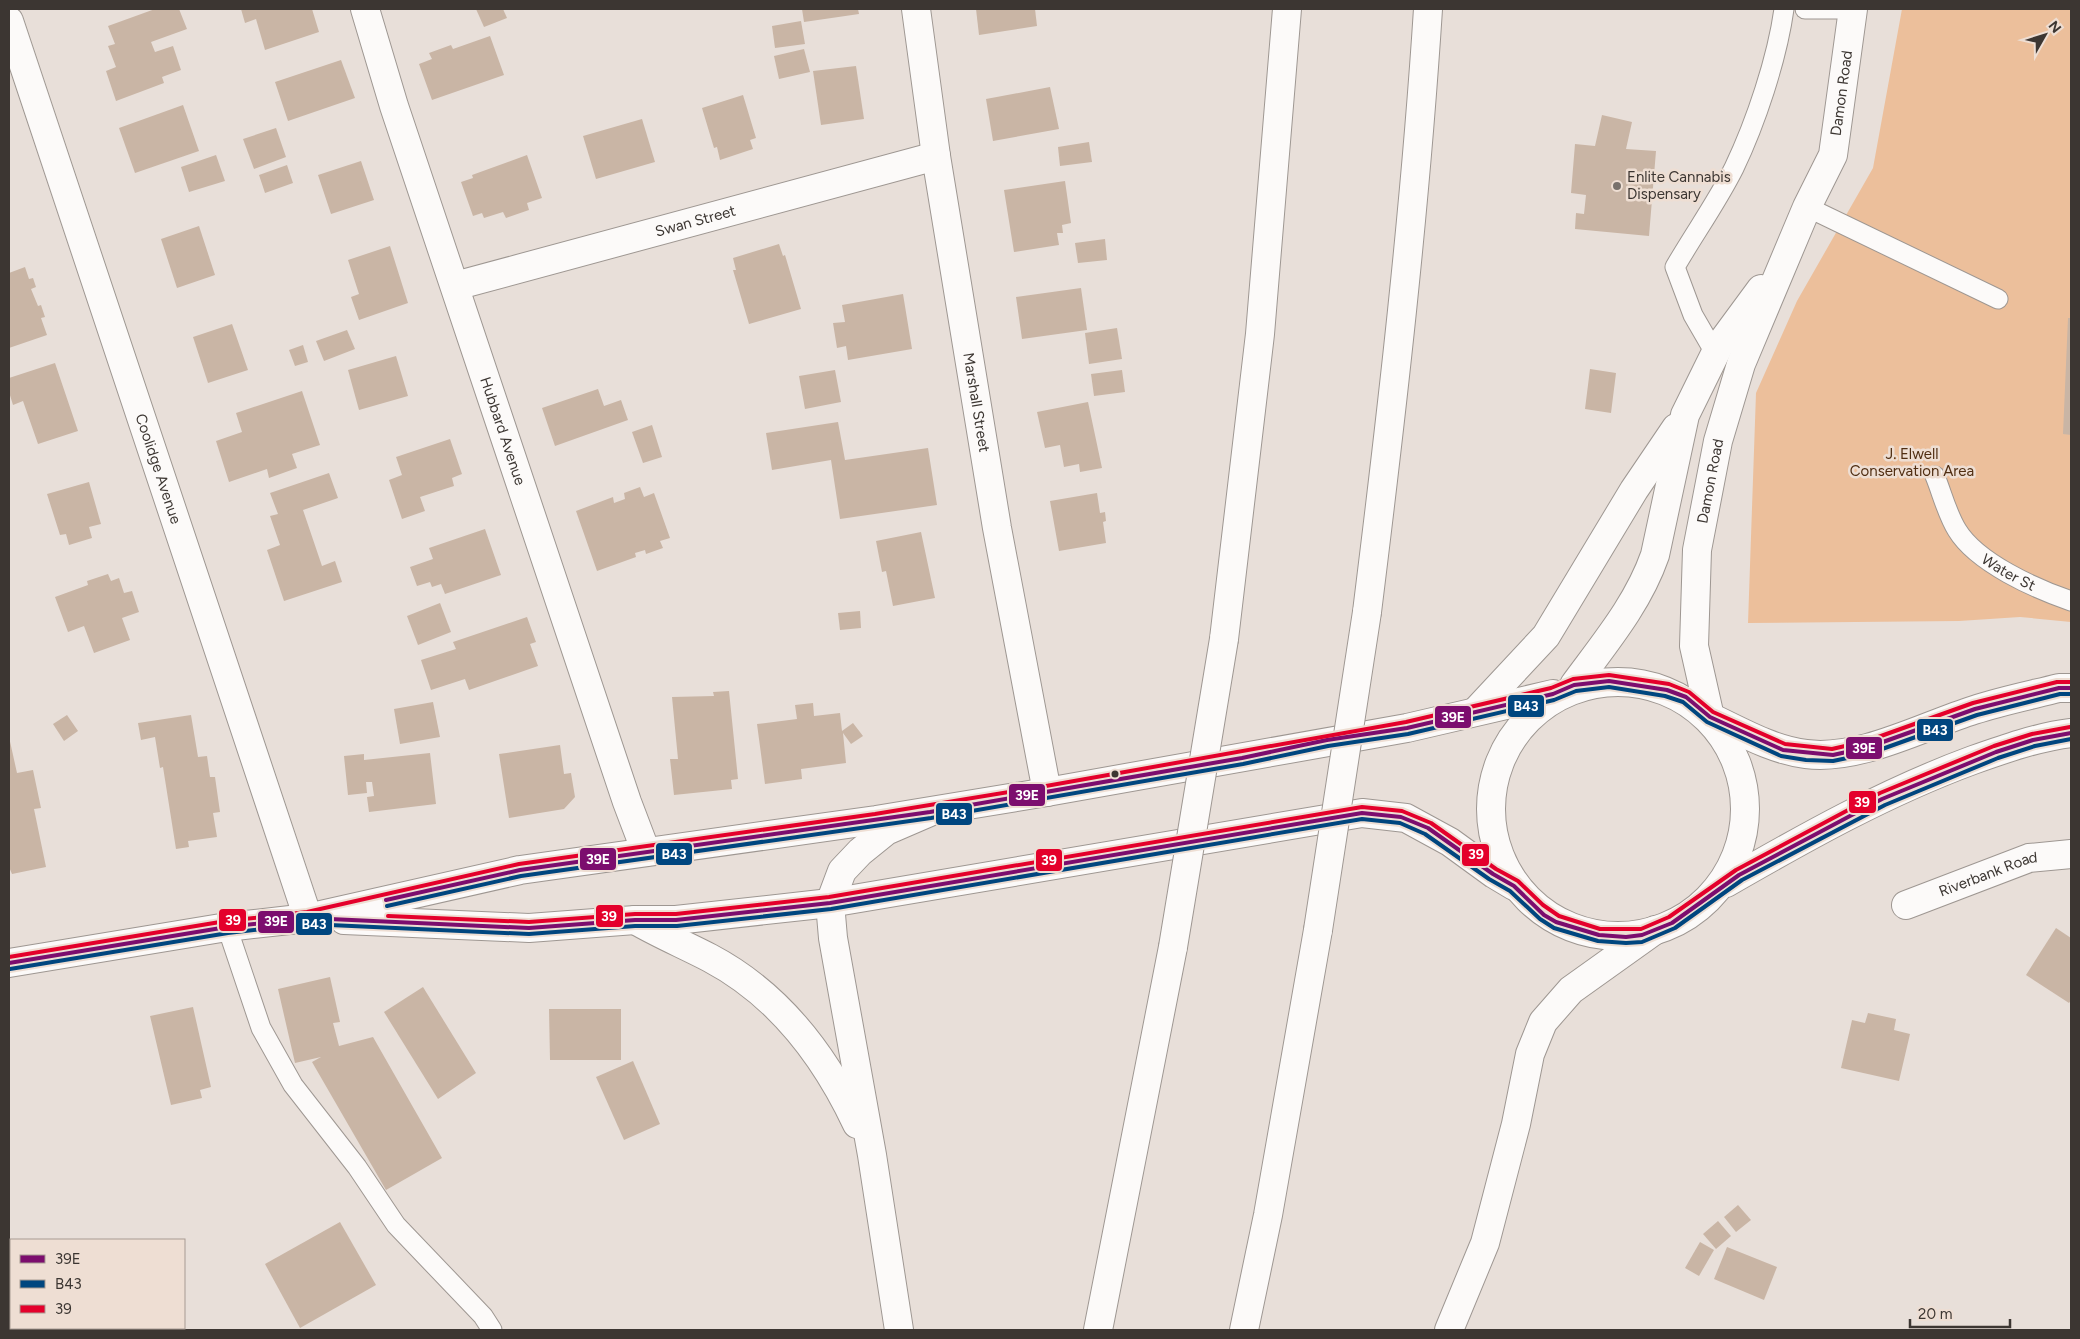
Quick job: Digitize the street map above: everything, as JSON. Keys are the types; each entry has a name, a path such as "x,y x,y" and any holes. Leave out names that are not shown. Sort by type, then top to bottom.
{"main road":[{"name":"Hubbard Avenue","path":"365,9 394,106 627,802 646,852"},
{"name":"Marshall Street","path":"916,9 936,156 997,528 1047,792"},
{"path":"1098,1330 1173,947 1224,639 1260,324 1287,9"},
{"path":"1244,1330 1273,1186 1318,930 1367,612 1404,300 1428,9"},
{"name":"Damon Road","path":"1710,717 1694,646 1697,550 1718,441 1741,364 1807,207 1833,154 1853,9"},
{"name":"Coolidge Avenue","path":"9,21 308,918"},
{"name":"Swan Street","path":"455,286 936,156"},
{"name":"Damon Road","path":"1477,710 1546,636 1634,490 1685,415 1715,353 1786,256"},
{"name":"Damon Road","path":"1514,886 1500,863 1493,840 1496,782 1504,756 1512,742 1536,711 1563,690 1634,602 1647,577 1655,555 1685,415"},
{"path":"9,963 227,927 308,918 520,870 930,812 1047,792 1407,728 1477,710 1609,681 1667,690 1686,697 1710,717 1783,750 1806,754 1833,755 1869,747 1975,709 2059,688 2071,688"},
{"path":"1710,717 1732,750 1740,795 1740,835 1731,874 1726,883"},
{"path":"1449,1330 1485,1243 1516,1124 1530,1054 1543,1022 1571,990 1655,930 1700,905 1726,883 1871,802 1996,752 2056,735 2071,733"},
{"path":"899,1330 872,1155 833,938 830,903 842,871 860,852 886,831 930,812"},
{"path":"308,918 529,928 635,920 676,920 830,903 1362,813 1406,818 1450,842 1514,886 1539,910 1556,922 1591,934 1628,938 1655,930"},
{"name":"Riverbank Road","path":"1906,904 2029,858 2071,854"},
{"path":"635,920 667,939 710,958 755,986 781,1010 809,1042 844,1095 872,1155"}],"lane":[{"path":"1715,353 1693,315 1675,267 1734,168 1759,103 1780,37 1784,9"},
{"path":"1805,9 1848,9"},
{"path":"1807,207 1998,299"},
{"name":"Water St","path":"1935,476 1956,529 1983,556 2031,585 2071,601"},
{"path":"227,927 261,1028 293,1085 357,1167 396,1225 483,1316 492,1330"}],"green space":[{"name":"J. Elwell Conservation Area","path":"1902,9 2071,9 2071,622 2020,617 1959,621 1748,623 1756,393 1797,301 1873,168"}],"building":[{"path":"155,9 179,9 187,29 151,42 155,52 173,46 181,70 162,77 164,83 116,101 106,71 116,67 108,46 115,44 108,26"},
{"path":"241,9 312,9 319,32 265,50 256,19 245,23"},
{"path":"476,9 503,9 507,18 484,27"},
{"path":"802,9 858,9 859,14 804,22"},
{"path":"976,9 1035,9 1037,26 979,35"},
{"path":"801,21 805,44 775,48 772,26"},
{"path":"490,36 504,75 432,100 419,64 432,59 429,53 451,45 453,49"},
{"path":"804,49 810,72 779,79 774,56"},
{"path":"341,60 355,98 288,121 275,82"},
{"path":"856,66 864,119 821,125 813,71"},
{"path":"1050,87 1059,129 993,141 986,99"},
{"path":"743,95 756,138 750,140 753,149 720,160 717,147 714,148 702,108"},
{"path":"183,105 199,151 135,173 119,128"},
{"path":"1602,115 1632,122 1626,149 1656,151 1649,236 1575,229 1576,213 1584,214 1586,195 1571,193 1575,144 1595,146"},
{"path":"642,119 655,162 596,179 583,136"},
{"path":"276,128 286,157 254,169 243,139"},
{"path":"1089,142 1092,162 1060,166 1058,147"},
{"path":"216,155 225,181 189,192 181,167"},
{"path":"527,155 542,198 527,203 529,210 506,218 503,212 484,218 482,213 473,216 461,182 473,178 472,175"},
{"path":"361,161 374,200 331,214 318,175"},
{"path":"287,165 293,183 265,193 259,175"},
{"path":"1065,181 1071,223 1062,225 1063,233 1057,233 1059,245 1014,252 1004,190"},
{"path":"199,226 215,275 177,288 161,239"},
{"path":"1105,239 1107,260 1078,263 1075,243"},
{"path":"779,244 783,256 785,255 801,309 749,324 733,270 736,270 733,258"},
{"path":"390,246 408,303 359,320 351,297 359,294 348,260"},
{"path":"25,267 29,279 33,278 36,287 31,289 38,306 41,305 45,317 41,318 47,335 9,348 9,273"},
{"path":"1081,288 1087,330 1022,339 1016,297"},
{"path":"903,294 912,349 848,360 846,346 837,348 833,323 845,322 842,305"},
{"path":"2068,318 2071,318 2071,435 2063,434"},
{"path":"232,324 248,370 208,383 193,337"},
{"path":"1117,328 1122,359 1089,364 1085,333"},
{"path":"347,330 355,349 324,361 316,341"},
{"path":"303,345 308,362 295,366 289,350"},
{"path":"396,356 408,396 359,410 348,370"},
{"path":"55,363 78,431 38,444 23,401 13,405 9,392 9,378"},
{"path":"1590,369 1616,373 1611,413 1585,409"},
{"path":"835,370 841,402 805,409 799,376"},
{"path":"1122,370 1125,392 1094,396 1091,374"},
{"path":"598,389 604,406 621,400 628,420 555,446 542,408"},
{"path":"302,391 320,445 292,454 297,468 269,478 267,469 229,482 216,441 242,432 236,413"},
{"path":"1088,402 1102,468 1080,472 1079,464 1064,467 1060,445 1045,448 1037,412"},
{"path":"838,422 845,460 928,448 937,505 840,519 831,460 772,470 766,433"},
{"path":"652,425 662,457 643,463 632,432"},
{"path":"450,439 462,474 452,478 454,486 420,497 425,511 402,519 389,480 402,475 396,457"},
{"path":"329,473 338,498 303,510 322,566 335,561 342,582 284,601 267,550 280,545 270,516 278,514 270,493"},
{"path":"89,482 101,524 89,527 92,538 69,545 66,534 60,535 47,494"},
{"path":"640,487 644,497 654,493 670,538 660,541 663,548 646,554 645,550 635,553 636,557 597,571 576,511 613,497 614,503 625,499 624,493"},
{"path":"1097,493 1100,513 1105,512 1106,521 1103,522 1106,543 1059,551 1050,501"},
{"path":"485,529 501,575 445,594 441,584 432,587 430,582 417,586 410,567 433,559 429,548"},
{"path":"921,532 935,598 893,606 886,571 882,572 876,541"},
{"path":"108,574 111,581 119,578 124,593 132,591 139,612 122,618 130,640 94,653 84,626 68,632 55,597 88,585 87,581"},
{"path":"440,603 451,632 418,645 407,616"},
{"path":"860,611 861,628 840,630 838,613"},
{"path":"527,617 536,642 530,644 538,666 469,690 465,679 431,690 421,660 456,649 453,642"},
{"path":"729,691 738,779 731,780 732,789 674,795 670,759 678,759 672,697 714,696 713,692"},
{"path":"433,702 440,737 400,744 394,709"},
{"path":"813,703 814,716 840,713 842,731 853,723 863,736 851,744 843,733 846,763 801,769 802,779 765,784 757,724 797,719 795,705"},
{"path":"67,715 78,731 64,741 53,724"},
{"path":"191,715 198,757 207,756 210,777 215,777 220,812 213,813 217,837 188,841 189,847 176,849 163,767 160,768 155,737 141,740 138,723"},
{"path":"9,737 17,773 33,770 41,808 34,809 46,867 12,874 9,867"},
{"path":"560,745 564,774 571,773 575,797 564,809 509,818 499,754"},
{"path":"430,753 436,804 369,812 367,797 374,796 372,782 366,782 367,793 348,795 344,756 364,754 364,760"},
{"path":"2056,928 2071,938 2071,1000 2069,1003 2026,975"},
{"path":"330,977 340,1022 333,1023 339,1046 373,1037 442,1158 386,1190 312,1062 321,1057 295,1063 278,989"},
{"path":"423,987 476,1073 438,1099 384,1012"},
{"path":"193,1007 211,1087 200,1090 202,1098 171,1105 150,1016"},
{"path":"549,1009 621,1009 621,1060 550,1060"},
{"path":"1868,1013 1896,1019 1894,1030 1910,1034 1899,1081 1841,1068 1852,1020 1865,1023"},
{"path":"633,1061 660,1124 624,1140 596,1077"},
{"path":"1738,1205 1751,1220 1736,1232 1724,1217"},
{"path":"1718,1221 1731,1236 1716,1249 1703,1234"},
{"path":"340,1222 376,1285 300,1328 265,1264"},
{"path":"1700,1242 1714,1250 1699,1276 1685,1268"},
{"path":"1727,1247 1777,1267 1764,1300 1714,1279"}],"transit line":[{"name":"39","path":"9,957 226,921 307,912 519,864 875,814 1046,786 1406,722 1551,688 1573,679 1609,675 1669,684 1689,692 1713,712 1785,744 1832,749 1867,741 1973,703 2057,682 2071,682"},
{"name":"39E","path":"386,900 520,870 930,812 1242,758 1327,740 1407,728 1553,694 1574,685 1609,681 1667,690 1686,697 1710,717 1783,750 1833,755 1869,747 1975,709 2059,688 2071,688"},
{"name":"B43","path":"387,906 521,876 931,818 1243,764 1328,746 1408,734 1554,700 1576,691 1609,687 1665,696 1683,702 1707,722 1781,756 1806,760 1833,761 1871,753 1977,715 2060,694 2071,694"},
{"name":"39","path":"388,916 529,922 635,914 676,914 829,897 1362,807 1402,811 1431,823 1496,869 1518,881 1543,905 1559,916 1600,929 1641,929 1669,917 1736,870 1880,793 1994,746 2032,734 2070,727"},
{"name":"39E","path":"9,963 227,927 308,918 529,928 635,920 676,920 830,903 1362,813 1401,817 1428,828 1493,874 1514,886 1544,915 1556,922 1599,935 1626,937 1642,935 1672,923 1739,875 1882,799 1996,752 2033,740 2071,733"},
{"name":"B43","path":"10,969 228,933 308,924 529,934 635,926 677,926 831,909 1362,819 1400,823 1425,834 1489,879 1510,891 1540,919 1554,928 1598,941 1642,942 1675,928 1742,880 1885,805 1998,758 2035,746 2071,739"}],"place":[{"name":"Enlite Cannabis Dispensary","path":"1617,186"}]}
